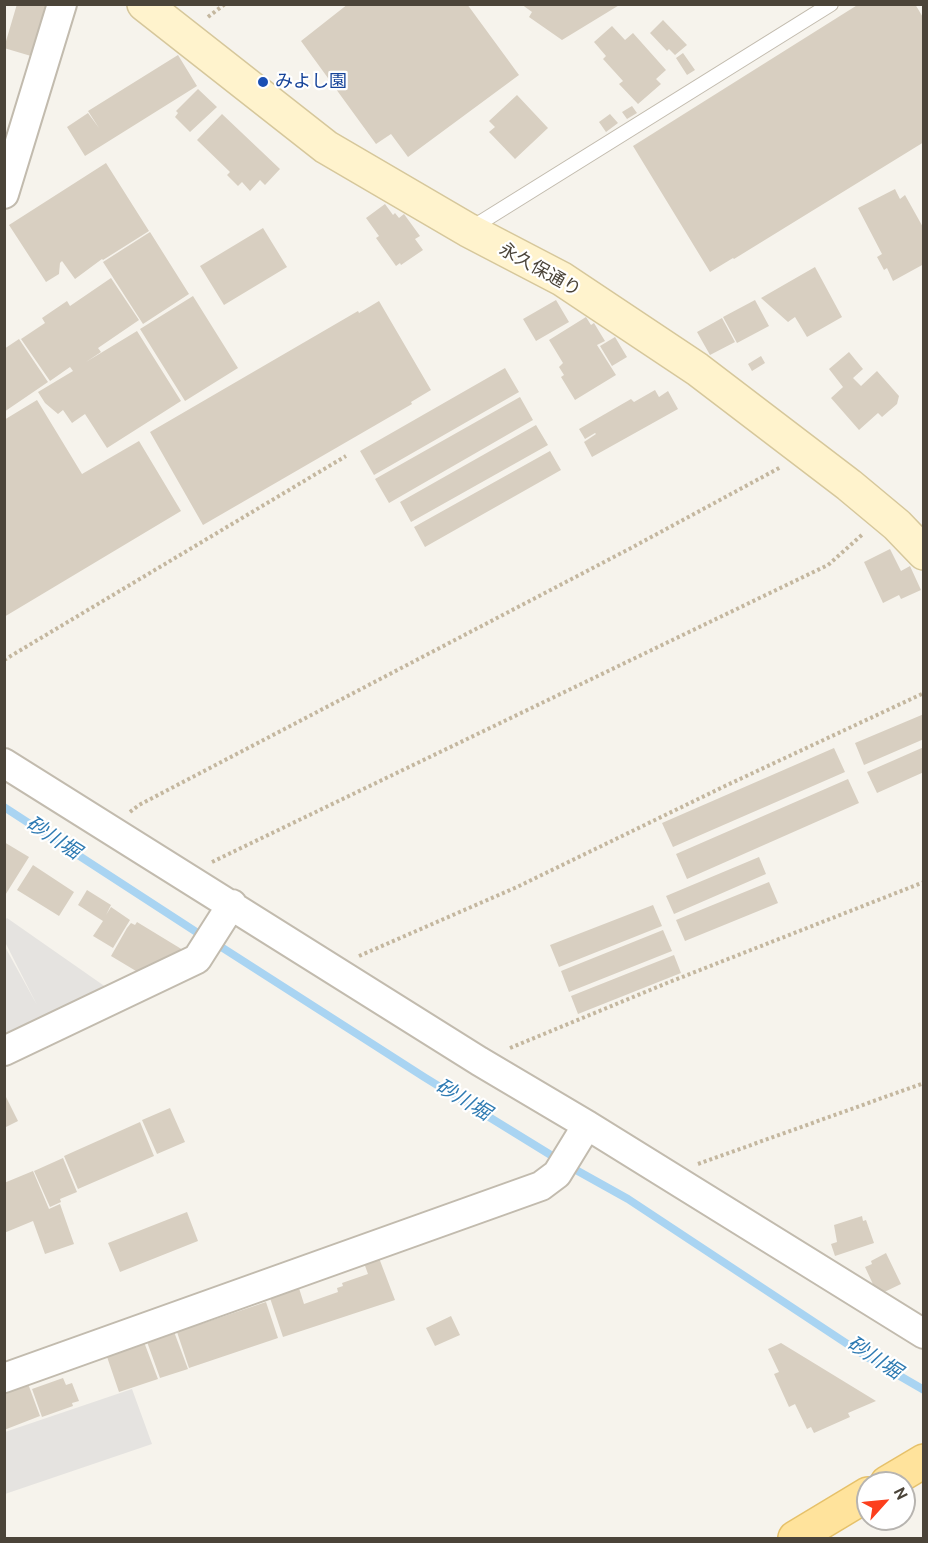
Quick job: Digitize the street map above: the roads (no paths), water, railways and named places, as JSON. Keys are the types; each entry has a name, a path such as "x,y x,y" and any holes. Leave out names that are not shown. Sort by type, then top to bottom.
{"main road":[{"path":"907,1471 924,1461"},
{"path":"795,1539 856,1501"}],"street":[{"path":"4,194 62,4"},
{"name":"永久保通り","path":"153,7 326,147 468,230 562,279 697,369 808,452 884,514 924,553"},
{"path":"4,763 184,875 229,909 331,967 479,1061 587,1125 924,1334"},
{"path":"4,1051 197,959 229,909"},
{"path":"4,1378 541,1186 557,1174 587,1125"}],"lane":[{"path":"468,230 831,4"}],"waterway":[{"name":"砂川堀","path":"4,807 204,937"},
{"name":"砂川堀","path":"215,943 424,1077 567,1165 628,1199 867,1357 924,1390"}],"place":[{"name":"みよし園","path":"263,82"}]}
